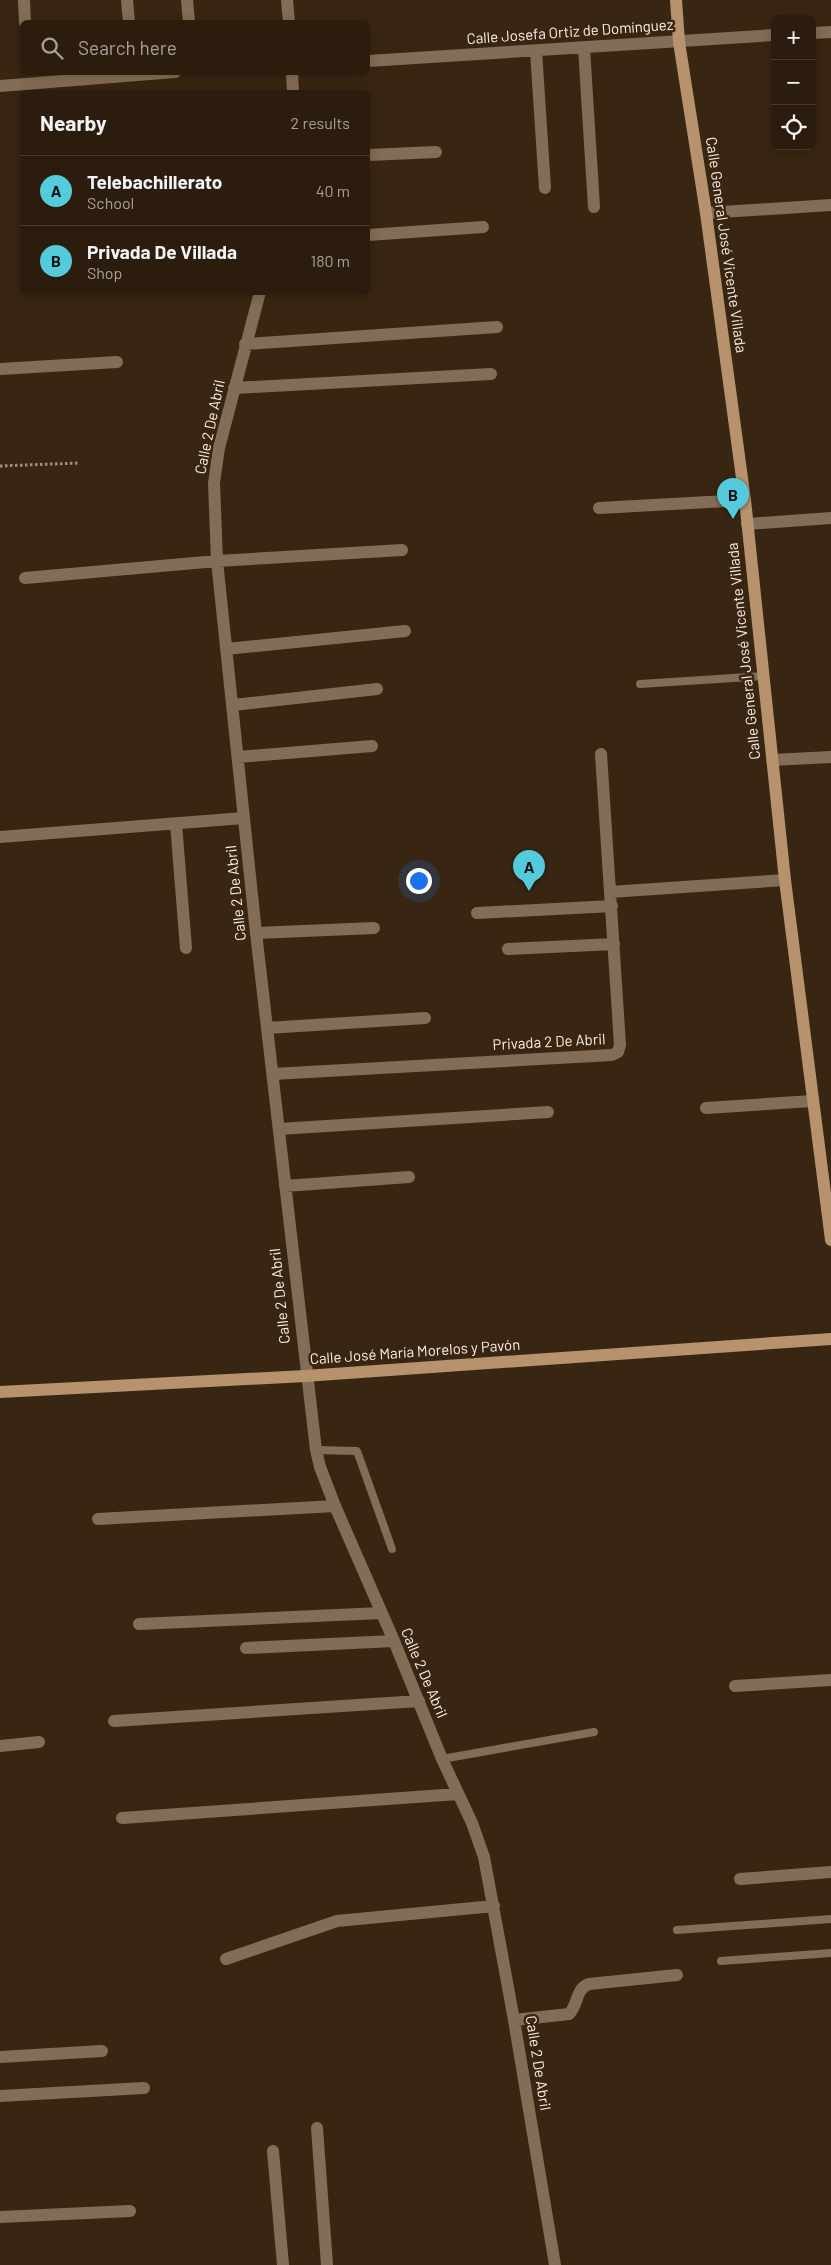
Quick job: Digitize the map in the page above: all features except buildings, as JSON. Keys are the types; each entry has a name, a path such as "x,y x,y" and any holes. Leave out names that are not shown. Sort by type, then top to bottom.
{"main road":[{"name":"Calle General José Vicente Villada","path":"676,0 679,42 706,213 745,500 785,880 831,1240"},
{"name":"Calle José María Morelos y Pavón","path":"0,1392 305,1376 831,1339"}],"street":[{"path":"24,0 25,20"},
{"path":"127,0 129,20"},
{"path":"187,0 188,20"},
{"path":"287,0 289,20"},
{"path":"816,33 831,32"},
{"name":"Calle Josefa Ortiz de Domínguez","path":"370,60 536,52 771,35"},
{"path":"584,48 594,207"},
{"path":"536,52 545,188"},
{"path":"0,86 28,78 107,75"},
{"path":"292,75 293,90"},
{"path":"370,155 436,152"},
{"path":"706,213 831,205"},
{"path":"370,235 483,228"},
{"name":"Calle 2 De Abril","path":"259,295 219,448 214,483 216,561 239,757 256,933 305,1376 316,1450 335,1506 394,1641 484,1857 514,2020 554,2265"},
{"path":"245,344 498,327"},
{"path":"0,369 118,362"},
{"path":"234,388 491,374"},
{"path":"599,508 745,500"},
{"path":"747,524 831,518"},
{"path":"25,578 216,561 402,550"},
{"path":"226,649 405,631"},
{"path":"233,704 377,689"},
{"path":"239,757 372,746"},
{"name":"Privada 2 De Abril","path":"273,1074 616,1054 620,1045 601,754"},
{"path":"772,760 831,757"},
{"path":"0,837 244,818"},
{"path":"176,824 186,948"},
{"path":"610,892 785,880"},
{"path":"477,913 612,906"},
{"path":"256,933 374,928"},
{"path":"508,949 614,944"},
{"path":"267,1028 425,1018"},
{"path":"706,1108 812,1101"},
{"path":"279,1129 548,1112"},
{"path":"285,1186 409,1177"},
{"path":"98,1520 335,1506"},
{"path":"139,1624 381,1613"},
{"path":"246,1648 394,1641"},
{"path":"735,1686 831,1680"},
{"path":"114,1721 419,1701"},
{"path":"0,1746 39,1742"},
{"path":"122,1818 458,1794"},
{"path":"740,1879 831,1872"},
{"path":"226,1959 324,1924 346,1919 494,1906"},
{"path":"514,2020 569,2014 574,2009 580,1990 589,1984 677,1975"},
{"path":"0,2057 102,2051"},
{"path":"0,2096 144,2088"},
{"path":"317,2128 327,2265"},
{"path":"273,2151 282,2265"},
{"path":"0,2217 130,2211"}],"lane":[{"path":"640,684 764,676"},
{"path":"316,1450 357,1450 392,1549"},
{"path":"442,1759 594,1732"},
{"path":"677,1930 831,1919"},
{"path":"721,1961 831,1954"}],"path":[{"path":"0,466 80,463"}],"place":[{"name":"Privada De Villada","path":"733,519"},
{"name":"Telebachillerato","path":"529,891"}]}
